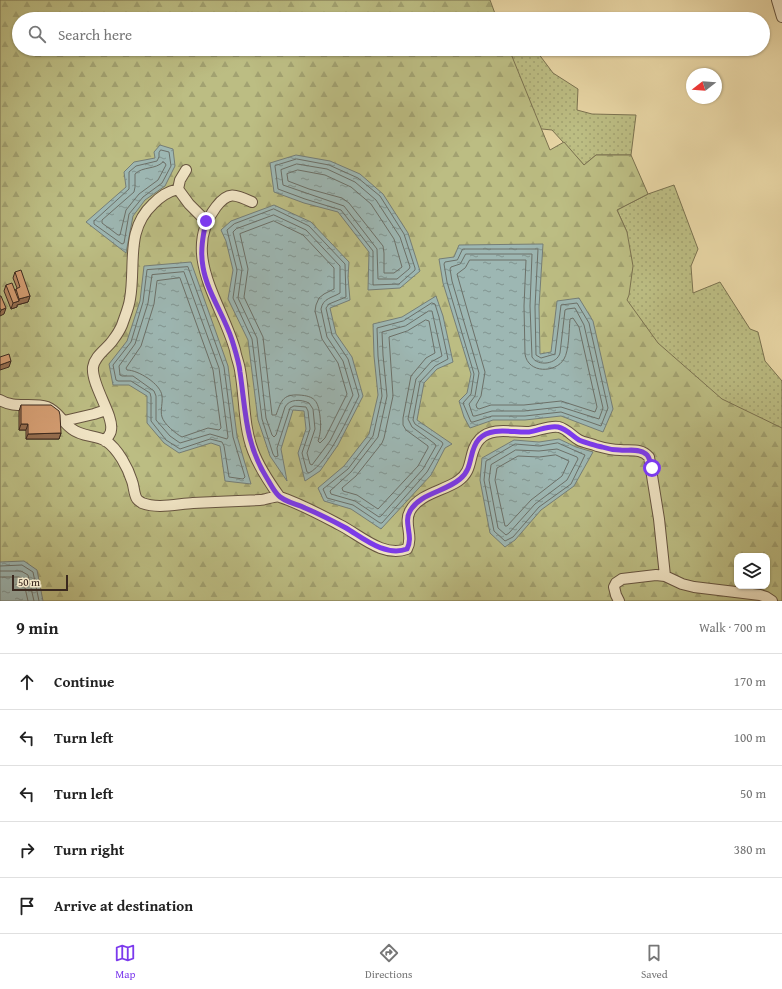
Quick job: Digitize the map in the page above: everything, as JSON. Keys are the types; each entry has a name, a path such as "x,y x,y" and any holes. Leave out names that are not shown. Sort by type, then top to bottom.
{"street":[{"path":"776,0 782,17"},
{"path":"186,170 180,180 178,189 189,204 206,221"},
{"path":"105,441 112,431 111,422 95,377 93,367 96,358 113,340 121,327 124,318 130,299 135,239 140,219 161,196 169,191 178,189"},
{"path":"252,202 235,196 229,196 218,205 206,221 202,251 203,267 209,286 232,339 240,370 248,434 253,451 259,466 278,496 346,528 359,538 380,548 402,551 407,549 409,545 410,538 408,516 413,507 424,498 462,478 470,466 472,452 478,440 484,435 500,431 529,432 557,427 567,430 582,442 611,449 641,451 649,457 652,468 659,519 665,576"},
{"path":"0,400 15,405 43,406 49,408 64,420 73,430 80,434 105,441 112,446 120,457 132,480 137,499 141,502 156,506 238,500 261,500 278,496"},
{"path":"64,420 106,410"},
{"path":"619,601 614,587 619,581 622,579 656,576 665,576 689,586 760,595 772,601"}],"green space":[{"path":"0,0 490,0 494,12 12,12 12,56 512,56 550,150 564,142 584,165 596,155 631,155 648,194 617,210 627,232 633,266 627,300 658,343 722,399 782,428 782,601 0,601"},
{"path":"492,56 540,56 553,73 578,89 577,110 592,114 636,115 631,155 596,155 584,165 552,130 532,128"},
{"path":"674,185 698,249 691,266 693,293 720,282 750,329 758,332 765,361 782,381 782,462 779,519 770,569 770,553 735,553 616,321 627,232 617,210 648,194"}],"water":[{"path":"160,145 173,149 175,166 165,186 145,200 133,216 126,253 86,222 126,187 124,172 134,162 155,158 154,152"},
{"path":"296,155 330,161 360,174 383,194 408,233 420,271 400,288 368,290 369,252 338,212 304,203 274,192 270,163"},
{"path":"274,205 311,222 349,262 348,277 350,300 330,308 336,334 352,357 363,396 338,445 320,471 305,481 298,453 306,429 304,411 293,410 281,449 287,481 270,456 258,420 248,340 228,299 233,270 226,241 221,230 231,221"},
{"path":"543,244 539,307 540,354 551,352 557,301 579,298 593,321 613,409 603,432 561,416 525,420 493,420 470,428 464,417 459,401 467,393 471,374 443,283 439,259 454,257 459,245"},
{"path":"191,262 228,366 237,436 251,484 225,481 220,446 211,443 179,453 164,443 147,423 147,396 129,385 113,385 109,364 127,341 140,301 144,266"},
{"path":"436,296 443,316 453,362 437,369 424,383 417,420 452,444 445,448 431,475 381,529 351,509 324,501 318,488 344,466 369,434 378,395 374,356 373,324 402,317"},
{"path":"559,439 576,447 593,452 574,486 541,510 515,540 505,547 490,533 480,480 482,458 514,440 539,442"},
{"path":"24,561 37,570 43,601 0,601 0,562"}],"building":[{"path":"21,270 30,296 19,299 16,289 20,287 15,272"},
{"path":"12,283 19,301 13,303 6,285"},
{"path":"0,296 6,308 1,310 0,308"},
{"path":"9,354 11,361 0,365 0,357"},
{"path":"21,405 51,405 59,411 61,433 28,434 28,424 21,424"}],"route":[{"path":"206,221 202,251 203,267 209,286 232,339 240,370 248,434 259,466 278,496 287,501 346,528 359,538 380,548 402,551 407,549 409,545 410,538 408,516 413,507 424,498 462,478 470,466 472,452 478,440 484,435 500,431 529,432 550,427 557,427 567,430 582,442 600,447 641,451 646,453 649,457 652,468"}]}
